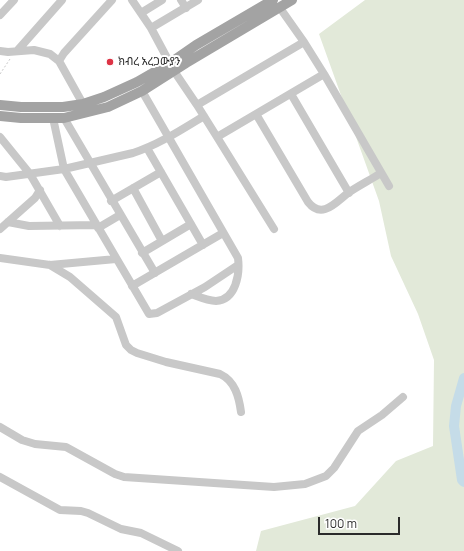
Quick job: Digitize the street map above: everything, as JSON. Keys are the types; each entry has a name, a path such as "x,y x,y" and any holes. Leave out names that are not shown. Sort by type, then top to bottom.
{"main road":[{"path":"0,116 21,118 64,118 108,107 142,91 196,45 273,0"},
{"path":"0,105 21,107 63,107 83,104 104,97 172,67 292,0"}],"street":[{"path":"0,15 14,0"},
{"path":"17,51 62,0"},
{"path":"59,61 64,53 112,0"},
{"path":"132,0 151,28 172,67 274,229"},
{"path":"141,13 162,0"},
{"path":"181,0 186,8"},
{"path":"151,28 198,0"},
{"path":"280,8 324,74 389,186"},
{"path":"197,105 304,42"},
{"path":"0,51 45,52 59,61 83,104"},
{"path":"217,137 324,74"},
{"path":"142,91 238,258 234,289 225,299 216,301 191,294"},
{"path":"291,94 349,193"},
{"path":"256,114 311,206 316,209 323,210 330,207 381,173"},
{"path":"2,179 90,164 147,148 204,116"},
{"path":"52,118 64,169 145,309 150,314 157,314 238,265"},
{"path":"64,118 154,273"},
{"path":"0,137 30,174 60,226"},
{"path":"147,148 204,245"},
{"path":"111,201 161,172"},
{"path":"133,188 162,241"},
{"path":"0,229 36,198 40,190"},
{"path":"8,222 29,226 97,226 120,215"},
{"path":"142,253 191,224"},
{"path":"132,286 223,233"},
{"path":"0,258 50,265 116,259"},
{"path":"50,265 70,277 116,317 126,345 131,350 166,362 220,374 225,377 236,390 242,412"},
{"path":"0,427 22,440 34,444 66,447 115,474 124,477 295,486 316,481 326,476 334,468 358,431 382,415 403,397"},
{"path":"0,477 60,510 81,511 88,513 120,529 141,533 178,551"}],"path":[{"path":"0,74 17,51"}],"green space":[{"path":"365,0 464,0 464,551 256,551 261,531 355,506 396,461 433,446 434,360 418,314 391,256 379,201 319,34"}],"waterway":[{"path":"464,378 456,406 454,426 462,480 464,482"}],"place":[{"name":"ክብረ አረጋውያን","path":"110,62"}]}
